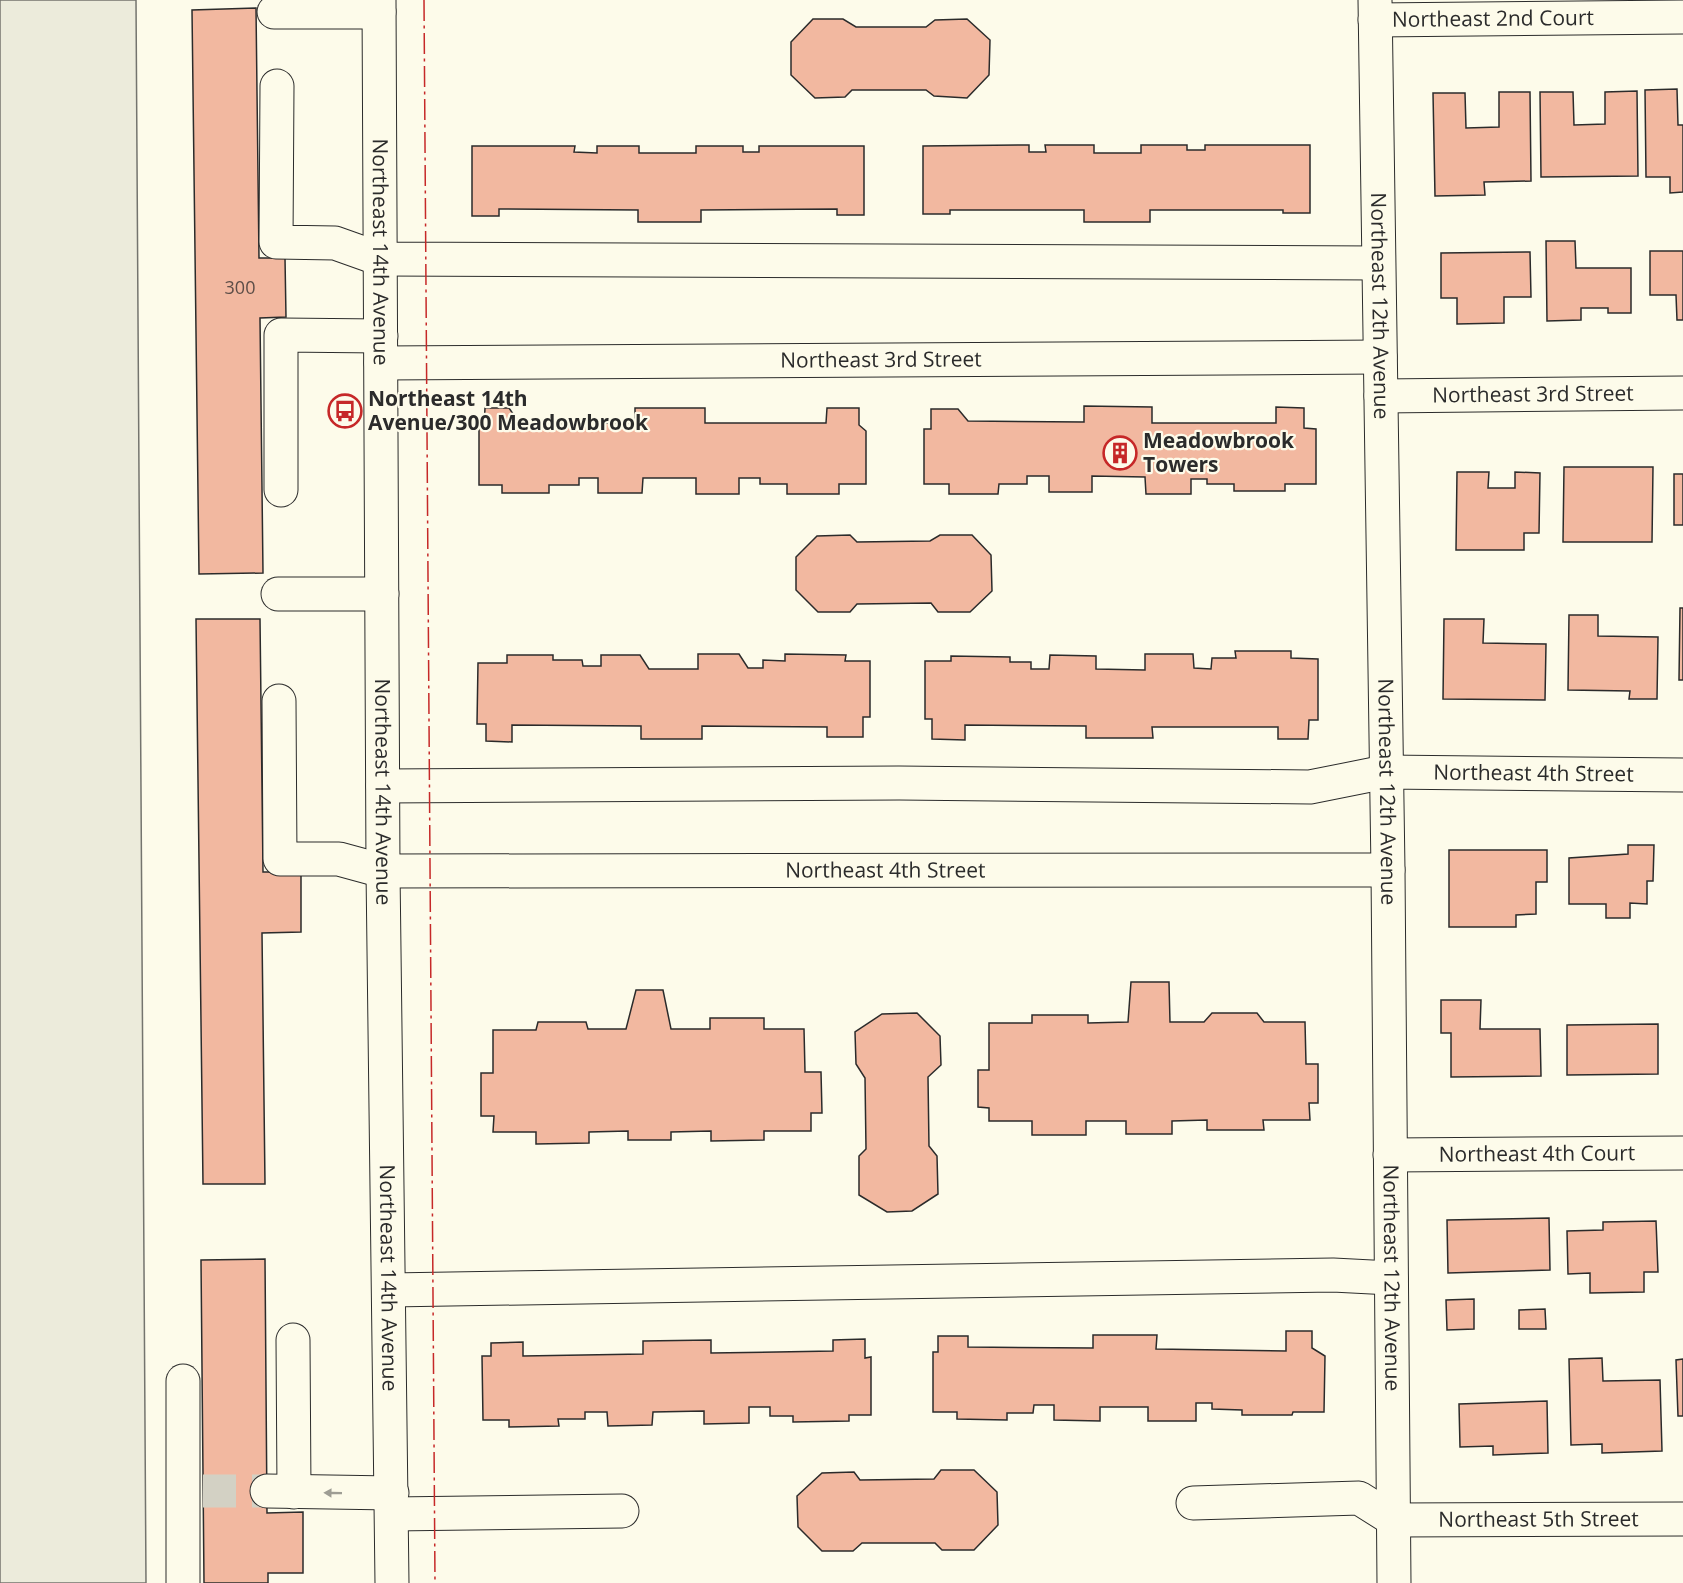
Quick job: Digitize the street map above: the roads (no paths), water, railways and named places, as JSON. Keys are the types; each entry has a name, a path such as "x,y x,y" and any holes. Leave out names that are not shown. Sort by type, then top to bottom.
{"street":[{"path":"274,12 379,6"},
{"name":"Northeast 14th Avenue","path":"379,6 383,871 392,1583"},
{"name":"Northeast 2nd Court","path":"1375,10 1683,17"},
{"name":"Northeast 12th Avenue","path":"1375,10 1388,870 1394,1583"},
{"path":"277,86 276,242 335,243 380,259 1378,263"},
{"name":"Northeast 3rd Street","path":"281,490 280,335 381,350 1380,357"},
{"name":"Northeast 3rd Street","path":"1381,396 1683,393"},
{"path":"278,594 381,594"},
{"name":"Northeast 4th Street","path":"279,700 280,859 339,860 383,871 1388,870"},
{"name":"Northeast 4th Street","path":"383,786 899,783 1310,786 1385,772 1683,775"},
{"name":"Northeast 4th Court","path":"1390,1155 1683,1153"},
{"path":"390,1290 1333,1275 1391,1278"},
{"path":"293,1340 281,1492 392,1504 622,1511"},
{"path":"183,1381 193,1491 183,1583"},
{"path":"1193,1503 1359,1498 1394,1520"},
{"name":"Northeast 5th Street","path":"1394,1520 1683,1519"}],"tunnel":[{"path":"203,1491 267,1491"}],"place":[{"name":"Northeast 14th Avenue/300 Meadowbrook","path":"345,411"},
{"name":"Meadowbrook Towers","path":"1120,453"}]}
